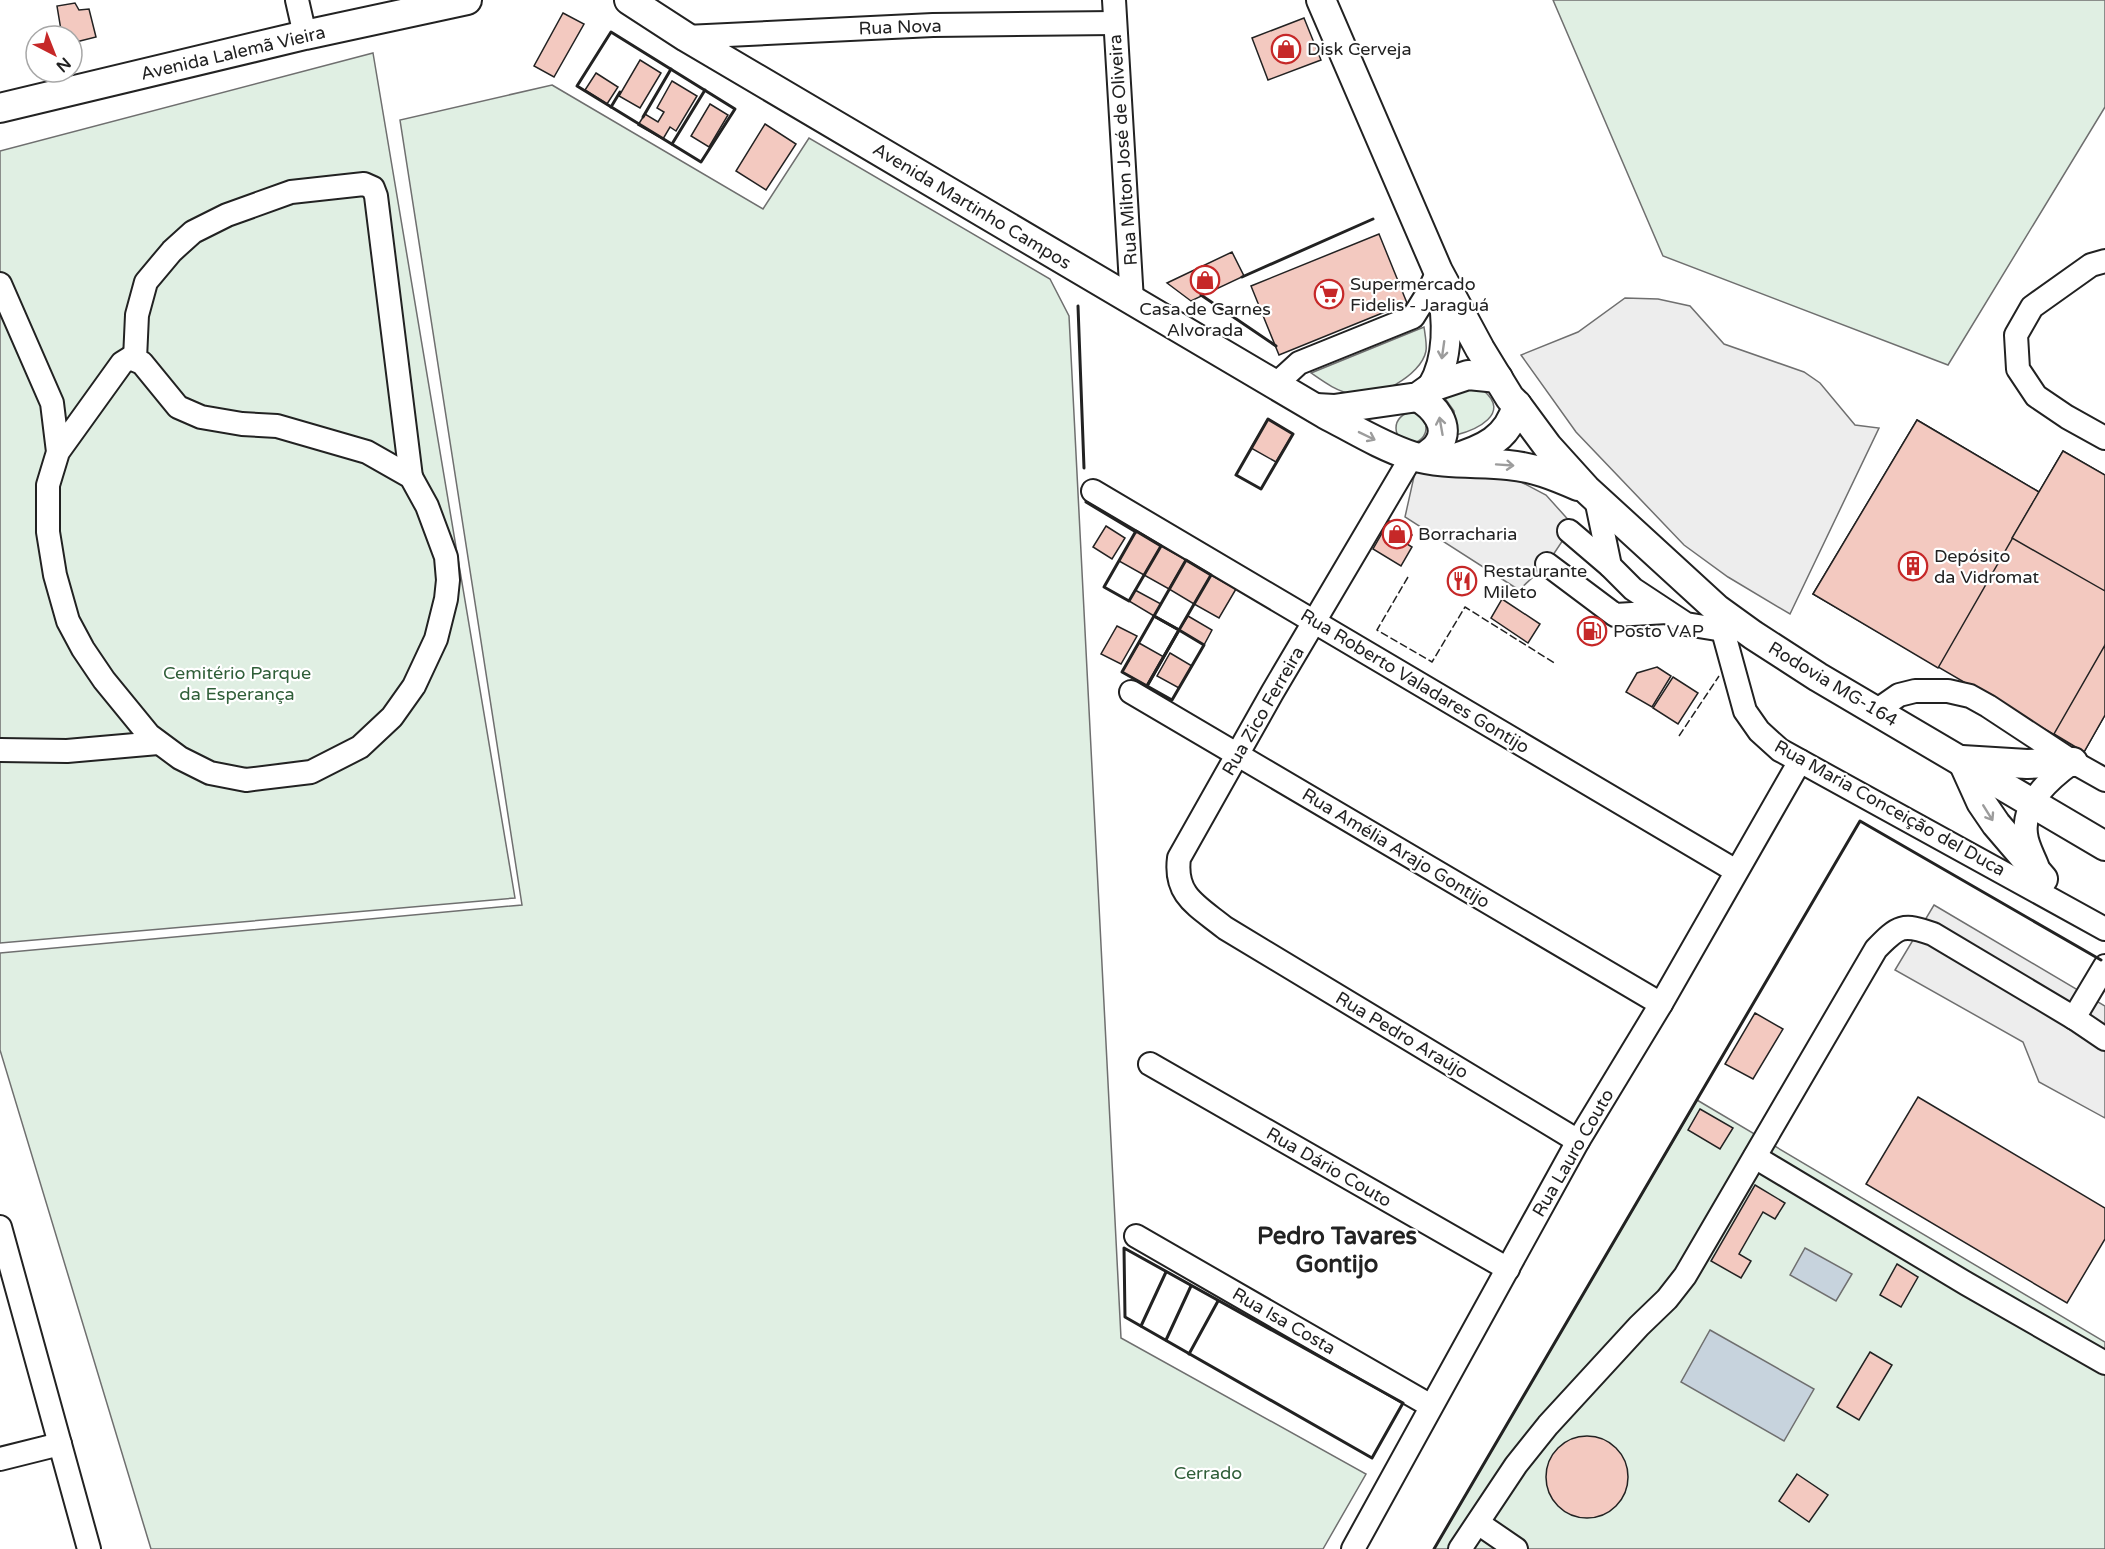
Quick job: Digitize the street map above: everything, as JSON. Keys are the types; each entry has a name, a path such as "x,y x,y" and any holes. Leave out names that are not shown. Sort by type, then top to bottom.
{"main road":[{"name":"Avenida Lalemã Vieira","path":"0,108 304,35 467,0"},
{"name":"Avenida Martinho Campos","path":"629,0 686,37 1275,385 1366,436 1427,458 1540,470 1591,494"},
{"path":"1321,0 1438,272 1480,349 1510,398 1548,447 1591,494"},
{"path":"1425,392 1437,378 1445,344 1444,302 1438,272"},
{"path":"1316,408 1334,409 1425,392 1468,375 1498,378"},
{"path":"1425,392 1438,415 1443,436 1427,458"},
{"path":"1427,458 1466,455 1496,440 1508,428 1517,405"},
{"name":"Rodovia MG-164","path":"1591,494 1720,620 1753,635 1876,711 2105,846"},
{"path":"2043,879 1995,824 1962,760 2027,764 2073,762"}],"street":[{"path":"297,0 304,35"},
{"name":"Rua Milton José de Oliveira","path":"1114,0 1132,300"},
{"name":"Rua Nova","path":"686,37 933,25 1115,23"},
{"path":"135,359 137,315 146,282 172,251 194,232 227,215 291,192 364,184 373,188 376,196 411,477 428,506 446,557 448,580 446,599 436,639 414,686 392,717 360,747 311,772 246,780 210,773 180,758 158,743 104,680 68,621 55,575 48,532 48,485 58,452 122,363 130,358 142,363 178,407 201,417 242,424 277,426 316,437 367,452 411,477"},
{"path":"2105,261 2091,265 2032,307 2016,335 2018,369 2036,396 2067,417 2105,438"},
{"path":"1275,385 1299,363 1413,317 1438,272"},
{"path":"0,284 52,403 58,452"},
{"name":"Rua Zico Ferreira","path":"1225,928 1193,902 1180,887 1177,874 1179,858 1315,622 1427,458"},
{"name":"Rua Roberto Valadares Gontijo","path":"1093,491 1736,871"},
{"path":"1591,494 1610,566"},
{"path":"1569,531 1633,589 1686,624 1720,620"},
{"path":"1547,564 1615,615 1667,612"},
{"name":"Rua Maria Conceição del Duca","path":"1720,620 1745,711 1759,731 1780,750 2105,928"},
{"path":"1876,711 1899,695 1915,691 1948,691 1970,696 2105,780"},
{"name":"Rua Amélia Arajo Gontijo","path":"1131,692 1661,1004"},
{"path":"0,750 67,751 158,743"},
{"name":"Rua Lauro Couto","path":"1353,1549 1578,1141 1661,1004 1800,761"},
{"path":"2073,762 2043,787 2032,802 2025,833 2043,879 2105,928"},
{"path":"1460,1549 1516,1465 1548,1425 1679,1284 1876,949 1889,936 1901,928 1913,927 1933,934 2105,1039"},
{"name":"Rua Pedro Araújo","path":"1225,928 1578,1141"},
{"path":"2074,1018 2105,966"},
{"name":"Rua Dário Couto","path":"1150,1064 1508,1269"},
{"path":"1755,1157 1967,1284 2105,1363"},
{"path":"0,1227 89,1549"},
{"name":"Rua Isa Costa","path":"1136,1236 1431,1406"},
{"path":"0,1459 60,1444"},
{"path":"1478,1523 1516,1549"}],"green space":[{"path":"1553,0 2105,0 2105,107 1948,365 1663,256"},
{"name":"Cemitério Parque da Esperança","path":"373,53 515,898 0,943 0,151"},
{"name":"Cerrado","path":"552,85 763,209 809,138 1050,279 1069,316 1121,1338 1366,1474 1323,1549 151,1549 0,1050 0,953 522,905 400,120"},
{"path":"1424,327 1426,351 1422,360 1407,377 1385,390 1362,395 1346,393 1311,373"},
{"path":"1460,389 1484,391 1494,407 1488,420 1456,435 1454,411 1444,397"},
{"path":"1411,413 1417,414 1425,422 1425,434 1417,442 1411,443 1405,442 1397,434 1396,428 1397,422 1405,414"},
{"path":"1697,1100 2105,1342 2105,1549 1434,1549"}],"shaded area":[{"path":"1625,298 1658,299 1690,306 1724,344 1804,372 1820,383 1855,425 1879,428 1790,614 1728,577 1684,545 1576,432 1521,355 1578,332"},
{"path":"1417,463 1500,471 1546,495 1573,525 1547,564 1519,590 1405,517"},
{"path":"1934,905 2105,1006 2105,1118 2039,1082 2023,1042 1895,970"},
{"path":"1805,1248 1852,1274 1836,1301 1790,1275"},
{"path":"1710,1330 1814,1389 1784,1441 1681,1382"}],"building":[{"path":"75,3 79,10 89,9 96,37 84,40 84,24 60,24 57,6"},
{"path":"563,13 584,24 554,77 534,66"},
{"name":"Disk Cerveja","path":"1304,18 1321,60 1268,80 1252,38"},
{"path":"640,60 661,73 640,108 619,96"},
{"path":"596,73 618,87 607,104 585,90"},
{"path":"672,81 697,96 676,131 670,127 663,139 638,125 645,114 658,122 664,112 657,108"},
{"path":"710,104 728,115 709,147 691,136"},
{"path":"765,124 796,144 766,190 736,171"},
{"name":"Supermercado Fidelis - Jaraguá","path":"1379,234 1407,303 1279,355 1251,286"},
{"name":"Casa de Carnes Alvorada","path":"1232,252 1244,276 1191,301 1167,283"},
{"path":"1268,419 1293,434 1276,462 1251,448"},
{"path":"1917,420 2039,492 2063,451 2105,475 2105,715 2084,752 1813,594"},
{"name":"Depósito da Vidromat","path":"1917,420 2039,492 1938,668 1813,594"},
{"name":"Depósito da Vidromat","path":"2063,451 2105,475 2105,591 2012,538"},
{"path":"1389,521 1412,535 1407,544 1412,547 1401,566 1373,549"},
{"path":"1106,526 1125,538 1112,559 1093,547"},
{"path":"1136,531 1161,546 1144,575 1119,561"},
{"path":"1161,546 1186,560 1169,589 1144,575"},
{"path":"1186,560 1211,575 1194,604 1169,589"},
{"path":"1211,575 1236,589 1219,618 1194,604"},
{"path":"1135,590 1161,604 1154,616 1129,601"},
{"path":"1502,599 1540,624 1528,643 1491,618"},
{"path":"1188,616 1212,630 1204,645 1179,630"},
{"path":"1117,626 1137,636 1121,664 1101,654"},
{"path":"1139,643 1164,657 1147,686 1122,672"},
{"path":"2105,645 2105,715 2084,752 2054,734"},
{"path":"1170,653 1192,666 1179,688 1157,676"},
{"path":"1657,667 1671,676 1652,707 1626,692 1637,673"},
{"path":"1673,677 1698,693 1678,724 1653,708"},
{"path":"1755,1013 1783,1029 1753,1079 1725,1064"},
{"path":"1918,1097 2105,1208 2105,1239 2067,1303 1866,1184"},
{"path":"1700,1109 1733,1128 1720,1149 1688,1130"},
{"path":"1755,1185 1785,1203 1775,1219 1763,1212 1739,1254 1751,1261 1741,1278 1711,1261"},
{"path":"1897,1264 1918,1277 1901,1307 1880,1295"},
{"path":"1870,1352 1892,1365 1859,1420 1837,1407"},
{"path":"1579,1436 1595,1436 1610,1443 1621,1454 1628,1469 1625,1493 1616,1506 1595,1518 1579,1518 1564,1511 1553,1500 1546,1485 1546,1469 1553,1454 1564,1443"},
{"path":"1797,1474 1828,1495 1809,1522 1779,1501"}],"fence":[{"path":"1408,577 1377,630 1432,662 1465,607 1556,664"},
{"path":"1679,736 1719,676"}],"wall":[{"path":"611,32 735,109 701,162 577,86 611,32"},
{"path":"643,117 671,69"},
{"path":"672,144 705,90"},
{"path":"611,107 620,92"},
{"path":"1242,277 1373,219"},
{"path":"1203,294 1201,295 1276,346"},
{"path":"1078,306 1084,468"},
{"path":"1268,419 1293,434 1261,489 1236,475 1268,419"},
{"path":"1086,502 1136,532"},
{"path":"1136,531 1161,546 1129,601 1104,587 1136,531"},
{"path":"1186,560 1211,575 1179,630 1154,616 1186,560"},
{"path":"1154,616 1179,630 1147,686 1122,672 1154,616"},
{"path":"1179,630 1204,645 1172,700 1147,686 1179,630"},
{"path":"1434,1549 1860,821 2101,960"},
{"path":"1124,1248 1403,1403 1372,1458 1125,1317 1124,1248"},
{"path":"1141,1326 1166,1272"},
{"path":"1166,1340 1191,1286"},
{"path":"1189,1354 1218,1301"}],"place":[{"name":"Disk Cerveja","path":"1286,49"},
{"name":"Casa de Carnes Alvorada","path":"1205,280"},
{"name":"Supermercado Fidelis - Jaraguá","path":"1329,294"},
{"name":"Borracharia","path":"1397,534"},
{"name":"Depósito da Vidromat","path":"1913,566"},
{"name":"Restaurante Mileto","path":"1462,581"},
{"name":"Posto VAP","path":"1592,631"}],"district":[{"name":"Pedro Tavares Gontijo","path":"1337,1250"}]}
